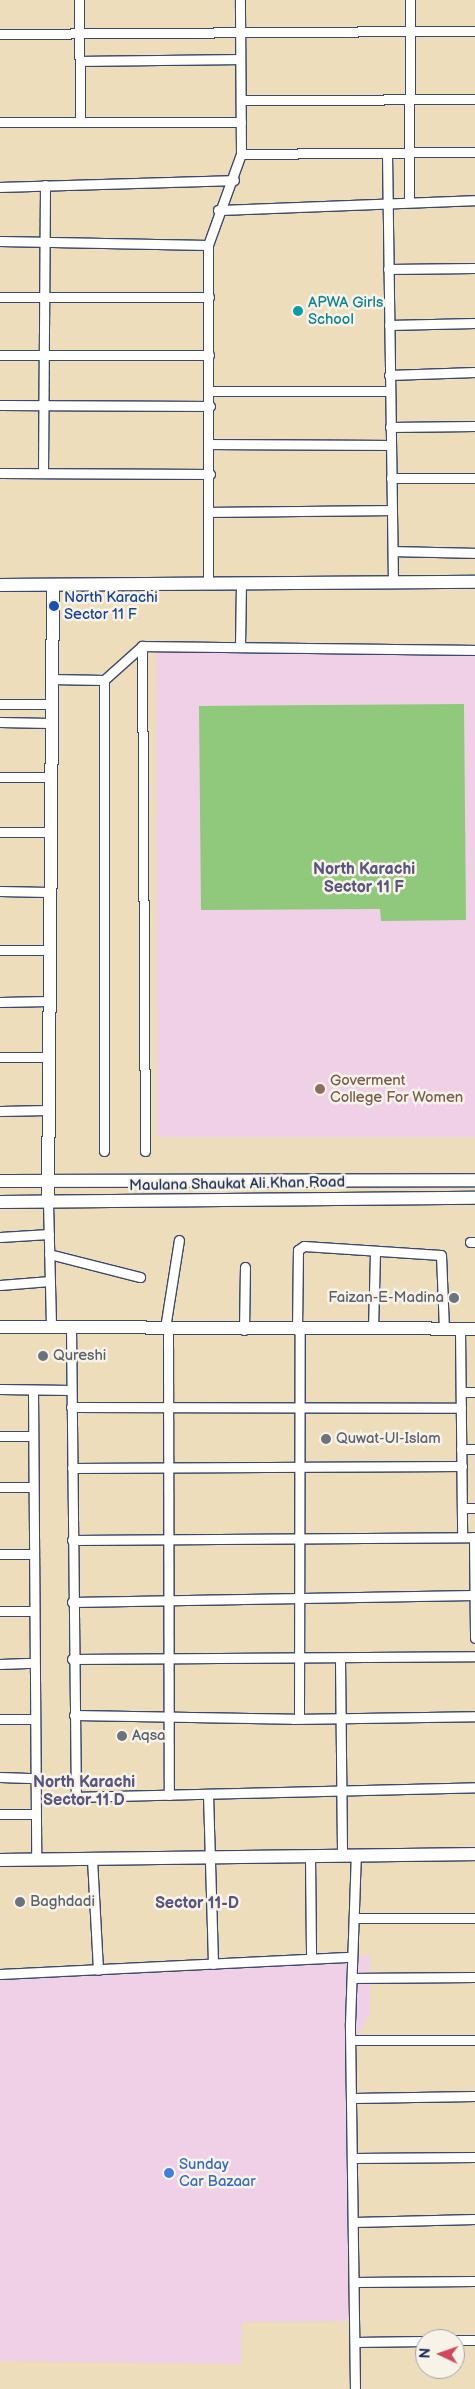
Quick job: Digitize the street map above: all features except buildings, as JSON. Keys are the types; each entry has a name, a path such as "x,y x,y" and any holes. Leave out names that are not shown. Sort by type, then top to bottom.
{"street":[{"path":"79,0 80,122"},
{"path":"208,584 210,391 208,245 218,210 234,180 241,154 240,0"},
{"path":"409,201 410,0"},
{"path":"0,34 475,31"},
{"path":"80,61 240,59"},
{"path":"240,100 475,99"},
{"path":"0,122 241,122"},
{"path":"241,154 475,152"},
{"path":"387,153 393,583"},
{"path":"0,187 234,180"},
{"path":"43,473 45,185"},
{"path":"218,210 409,201 475,200"},
{"path":"0,241 208,245"},
{"path":"388,269 475,268"},
{"path":"0,296 209,298"},
{"path":"389,325 475,323"},
{"path":"0,355 209,354"},
{"path":"390,375 475,372"},
{"path":"210,391 390,391"},
{"path":"0,406 210,406"},
{"path":"390,427 475,426"},
{"path":"210,444 390,445"},
{"path":"0,473 210,474"},
{"path":"391,478 475,478"},
{"path":"209,512 392,510"},
{"path":"394,551 475,553"},
{"path":"0,585 475,582"},
{"path":"240,647 241,584"},
{"path":"50,1327 48,892 53,585"},
{"path":"50,679 104,680 142,646 475,650"},
{"path":"142,646 145,1151"},
{"path":"104,680 104,1151"},
{"path":"0,704 50,704"},
{"path":"0,722 50,723"},
{"path":"0,777 50,777"},
{"path":"0,832 49,832"},
{"path":"0,891 48,892"},
{"path":"0,950 48,950"},
{"path":"0,1002 48,1001"},
{"path":"0,1057 48,1057"},
{"path":"0,1111 48,1110"},
{"name":"Maulana Shaukat Ali Khan Road","path":"0,1181 475,1180"},
{"name":"Maulana Shaukat Ali Khan Road","path":"0,1202 475,1198"},
{"path":"0,1238 49,1234"},
{"path":"169,1795 166,1328 179,1240"},
{"path":"299,1717 302,1467 299,1248 443,1256 444,1329"},
{"path":"372,1329 375,1251"},
{"path":"49,1254 140,1277"},
{"path":"244,1330 245,1267"},
{"path":"0,1284 50,1281"},
{"path":"0,1327 244,1330 475,1329"},
{"path":"71,1327 72,1659 76,1797 475,1787"},
{"path":"460,1329 462,1537"},
{"path":"0,1389 71,1390"},
{"path":"33,1390 36,1859"},
{"path":"461,1392 475,1392"},
{"path":"72,1407 461,1408"},
{"path":"0,1436 33,1436"},
{"path":"461,1449 475,1449"},
{"path":"72,1468 168,1466 462,1466"},
{"path":"0,1488 33,1487"},
{"path":"462,1508 475,1508"},
{"path":"72,1540 474,1537 475,1638"},
{"path":"0,1554 34,1554"},
{"path":"72,1602 474,1595"},
{"path":"0,1611 34,1611"},
{"path":"72,1659 168,1656 340,1659 475,1656"},
{"path":"340,1659 342,1856"},
{"path":"0,1664 34,1664"},
{"path":"74,1715 340,1718 475,1716"},
{"path":"0,1719 35,1719"},
{"path":"0,1777 36,1778"},
{"path":"208,1794 213,1964"},
{"path":"0,1814 35,1814"},
{"path":"0,1860 475,1854"},
{"path":"355,2389 352,1957 356,1918 356,1855"},
{"path":"310,1856 311,1958"},
{"path":"92,1859 98,1970"},
{"path":"356,1918 475,1918"},
{"path":"0,1974 352,1957"},
{"path":"352,1978 475,1977"},
{"path":"353,2040 475,2040"},
{"path":"354,2098 475,2096"},
{"path":"354,2158 475,2157"},
{"path":"354,2222 475,2220"},
{"path":"355,2282 475,2282"},
{"path":"355,2342 415,2341"}],"shaded area":[{"path":"156,646 475,650 475,1137 157,1137"},
{"path":"370,1955 370,2014 353,2043 355,2321 242,2322 241,2364 0,2361 0,1975"}],"green space":[{"path":"464,704 466,920 381,921 380,909 201,910 199,706"}],"place":[{"name":"APWA Girls School","path":"298,311"},
{"name":"North Karachi Sector 11 F","path":"54,606"},
{"name":"Goverment College For Women","path":"320,1089"},
{"name":"Faizan-E-Madina","path":"454,1298"},
{"name":"Qureshi","path":"43,1356"},
{"name":"Quwat-Ul-Islam","path":"326,1439"},
{"name":"Aqsa","path":"122,1736"},
{"name":"Baghdadi","path":"20,1902"},
{"name":"Sunday Car Bazaar","path":"169,2173"}],"district":[{"name":"North Karachi Sector 11 F","path":"364,879"},
{"name":"North Karachi Sector 11 D","path":"84,1792"},
{"name":"Sector 11-D","path":"197,1904"}]}
